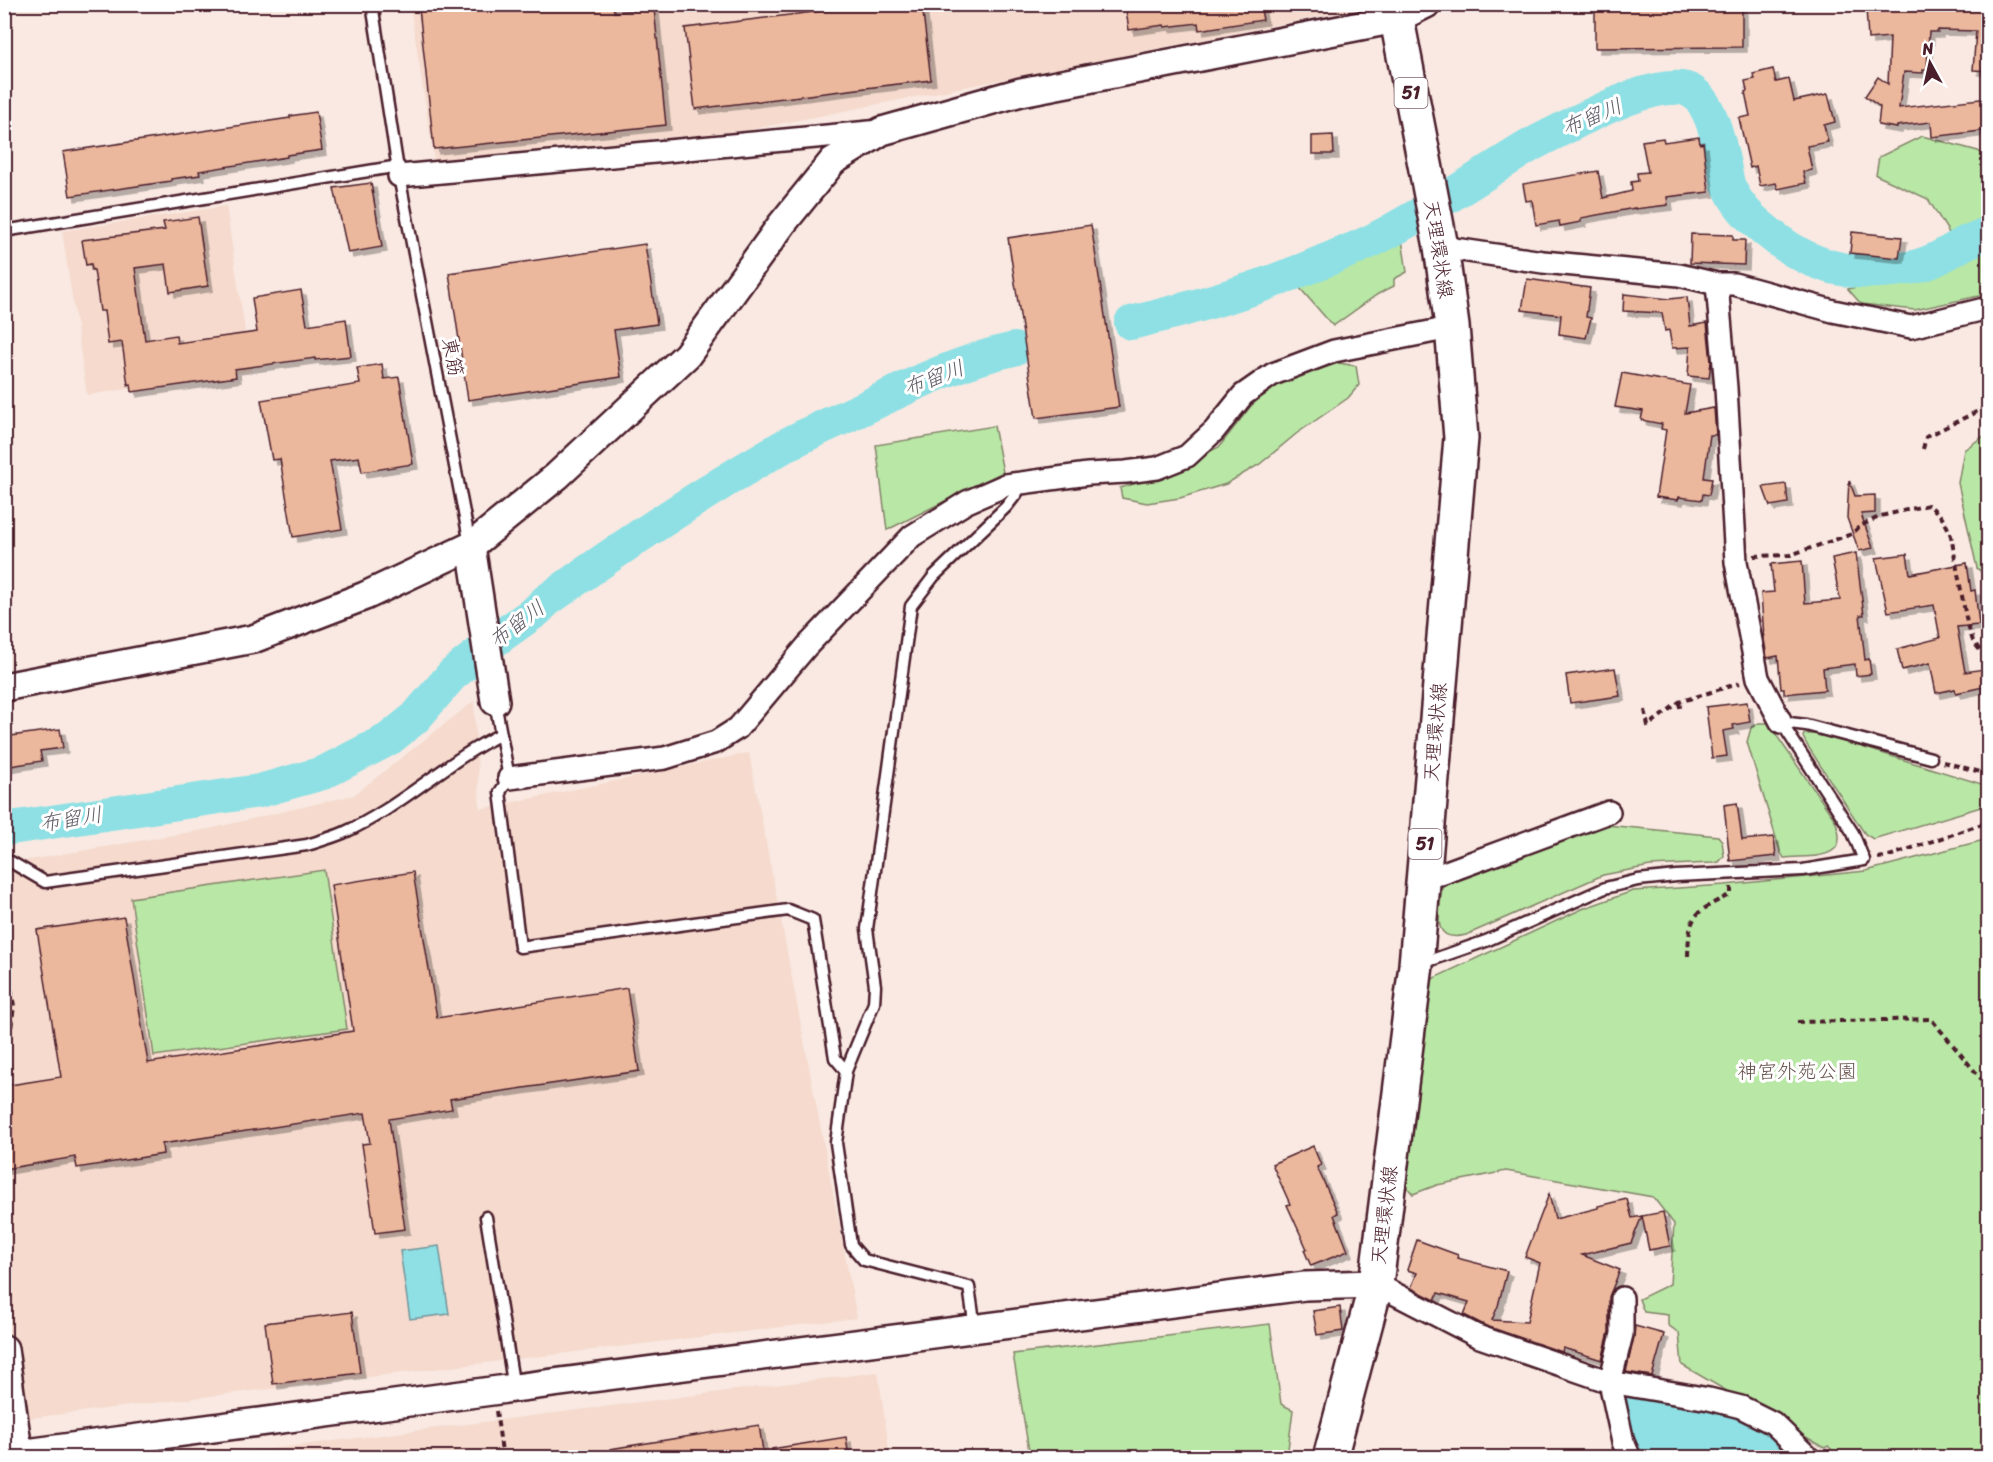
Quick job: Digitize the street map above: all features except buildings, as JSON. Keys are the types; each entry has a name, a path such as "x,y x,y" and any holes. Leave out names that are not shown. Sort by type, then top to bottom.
{"main road":[{"name":"天理環状線","path":"1330,1458 1376,1284 1416,965 1461,438 1452,326 1439,236 1395,12"}],"street":[{"path":"399,171 882,131 1021,92 1426,4"},
{"path":"4,687 253,639 365,596 471,546 557,476 687,355 782,224 833,161 882,131"},
{"path":"1439,236 1543,262 1679,275 1717,284 1734,284 1833,311 1911,327 1989,308"},
{"path":"1717,284 1726,388 1736,562 1758,678 1781,722"},
{"path":"509,778 665,758 716,742 738,728 807,646 912,536 967,502 1006,485 1157,468 1187,456 1214,431 1243,395 1273,374 1334,351 1452,326"},
{"path":"471,546 495,701"},
{"path":"1423,874 1441,874 1610,812"},
{"path":"4,1349 14,1456 975,1328 1305,1287 1376,1284 1477,1336 1610,1382 1709,1399 1741,1407 1773,1423 1809,1458"},
{"path":"1622,1298 1622,1334 1610,1382 1623,1442 1630,1458"}],"lane":[{"name":"東筋","path":"372,4 399,171 471,546"},
{"path":"4,231 399,171"},
{"path":"975,1328 969,1287 864,1260 851,1245 836,1143 846,1071 874,1003 875,986 867,930 911,606 934,576 1006,507 1017,493 1017,484"},
{"path":"495,701 509,778 500,792 520,947 788,910 813,920 835,1058 846,1071"},
{"path":"1781,722 1806,725 1930,758"},
{"path":"1416,965 1486,941 1605,888 1657,878 1803,870 1864,860 1852,833 1781,722"},
{"path":"4,863 11,862 45,882 307,845 342,834 381,812 475,747 501,734"},
{"path":"486,1216 514,1388"}],"path":[{"path":"1923,449 1926,437 1989,406"},
{"path":"1736,562 1755,556 1790,555 1852,534 1860,526 1881,516 1928,505 1939,512 1946,523 1951,536 1967,623 1973,641 1988,661"},
{"path":"1645,710 1648,726 1679,702 1758,678"},
{"path":"1679,702 1681,712"},
{"path":"1930,758 1989,774"},
{"path":"1864,860 1889,856 1989,822"},
{"path":"1688,956 1692,921 1701,910 1731,894 1730,886 1740,873"},
{"path":"4,948 14,1006 11,1028 4,1030"},
{"path":"1797,1022 1931,1019 1989,1087"},
{"path":"495,1407 503,1458"}],"shaded area":[{"path":"410,5 1359,5 1356,9 749,130 434,160"},
{"path":"226,206 251,371 87,395 62,231"},
{"path":"474,701 480,809 749,753 857,1318 5,1421 5,864 209,829 354,795"},
{"path":"878,1372 890,1457 200,1458"}],"green space":[{"path":"1922,136 1978,151 1988,158 1988,294 1915,310 1861,304 1848,289 1894,278 1947,271 1951,236 1928,199 1876,175 1879,157"},
{"path":"1401,233 1407,272 1394,279 1394,286 1378,294 1333,326 1292,279"},
{"path":"1339,363 1356,366 1359,385 1348,398 1296,434 1260,464 1226,484 1180,498 1147,503 1122,498 1120,488 1158,477 1219,447 1251,406 1279,381"},
{"path":"994,426 1003,472 887,530 876,445"},
{"path":"1988,433 1988,578 1977,568 1958,483 1964,450"},
{"path":"1759,723 1768,723 1835,820 1839,834 1838,843 1834,850 1827,854 1784,858 1780,851 1747,742 1751,728"},
{"path":"1804,734 1816,734 1862,747 1988,786 1988,805 1873,839 1865,834 1807,745"},
{"path":"1597,826 1718,836 1722,841 1724,856 1719,862 1650,866 1603,875 1466,935 1454,937 1446,935 1442,930 1439,915 1442,888 1451,880"},
{"name":"神宮外苑公園","path":"1988,839 1988,1457 1839,1457 1828,1446 1825,1448 1682,1365 1679,1333 1668,1325 1668,1315 1644,1312 1639,1299 1670,1284 1674,1224 1653,1197 1506,1171 1437,1185 1413,1194 1399,1178 1421,991 1434,978 1582,909 1633,891 1725,885 1866,871"},
{"path":"324,870 347,1029 154,1056 131,898"},
{"path":"1270,1324 1281,1404 1293,1410 1287,1457 1030,1457 1013,1354"}],"water":[{"path":"439,1246 449,1314 410,1319 400,1251"},
{"path":"1619,1393 1717,1411 1743,1421 1785,1444 1786,1453 1782,1458 1642,1457 1629,1441"}],"waterway":[{"name":"布留川","path":"1131,323 1255,288 1360,246 1416,216 1545,137 1628,98 1669,88 1681,88 1692,92 1709,113 1715,128 1728,184 1744,210 1782,244 1817,262 1853,271 1914,267 1988,233"},
{"name":"布留川","path":"4,829 259,791 323,773 389,739 415,718 452,675 494,641 603,561 719,485 811,432 902,390 957,366 1014,349"}]}
